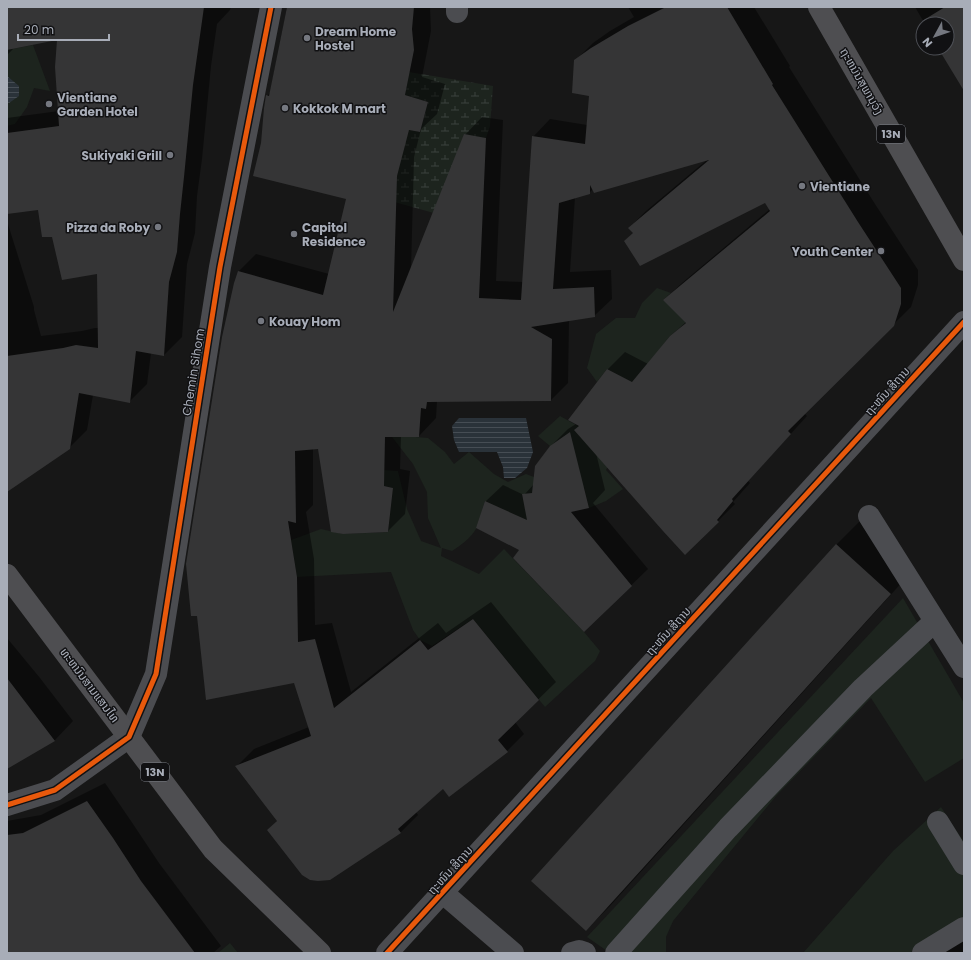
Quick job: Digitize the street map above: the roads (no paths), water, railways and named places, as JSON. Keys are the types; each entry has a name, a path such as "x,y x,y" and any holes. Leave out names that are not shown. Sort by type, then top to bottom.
{"highway":[{"name":"ຖະຫນົນສຸພານຸວົງ","path":"819,7 964,260"},
{"name":"ທະຫນົນສາມແສນໄທ","path":"7,575 213,849 320,953"}],"street":[{"name":"Chemin Sihom","path":"129,737 156,674 220,267 271,7"},
{"name":"ຖະໜົນ ສີຖານ","path":"387,953 964,322"},
{"path":"869,516 964,666"},
{"path":"616,953 728,828 863,688 935,621"},
{"path":"7,805 55,790 129,737"},
{"path":"938,822 964,864"},
{"path":"443,893 512,953"},
{"path":"923,953 964,928"},
{"path":"572,953 579,951 585,953"}],"place":[{"name":"Dream Home Hostel","path":"307,38"},
{"name":"Vientiane Garden Hotel","path":"49,104"},
{"name":"Kokkok M mart","path":"285,108"},
{"name":"Sukiyaki Grill","path":"170,155"},
{"name":"Vientiane","path":"802,186"},
{"name":"Pizza da Roby","path":"158,227"},
{"name":"Capitol Residence","path":"294,234"},
{"name":"Youth Center","path":"881,251"},
{"name":"Kouay Hom","path":"261,321"}]}
